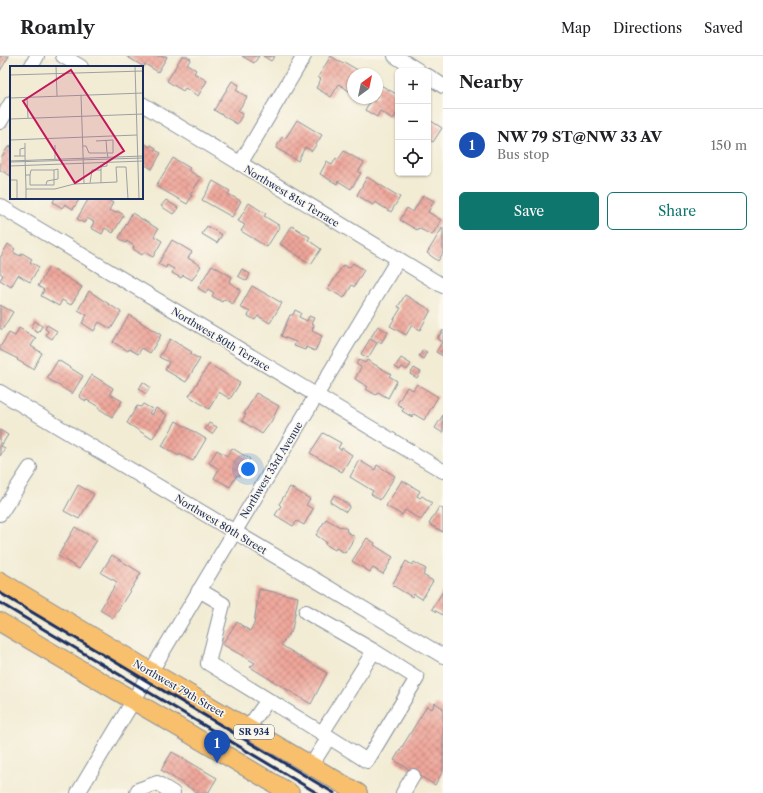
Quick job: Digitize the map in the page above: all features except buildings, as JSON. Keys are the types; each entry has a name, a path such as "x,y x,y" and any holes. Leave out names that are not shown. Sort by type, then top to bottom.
{"main road":[{"name":"Northwest 79th Street","path":"0,581 358,793"},
{"path":"0,622 287,792"}],"street":[{"path":"32,66 38,56"},
{"path":"63,56 79,66"},
{"path":"240,164 304,56"},
{"path":"395,56 414,68"},
{"path":"431,78 443,86"},
{"path":"0,122 10,105"},
{"name":"Northwest 81st Terrace","path":"143,105 443,286"},
{"name":"Northwest 80th Terrace","path":"0,206 443,471"},
{"name":"Northwest 33rd Avenue","path":"78,793 398,259"},
{"name":"Northwest 80th Street","path":"0,392 443,656"},
{"path":"0,514 30,468"},
{"path":"199,590 223,604 208,663 367,761 417,678 374,651 306,612"},
{"path":"311,766 325,735 374,651"},
{"path":"248,728 268,700"},
{"path":"403,793 413,776"},
{"path":"136,793 138,790 157,783 173,793"}],"railway":[{"path":"0,593 334,793"},
{"path":"0,603 317,793"}],"place":[{"name":"NW 79 ST@NW 33 AV","path":"217,763"}]}
